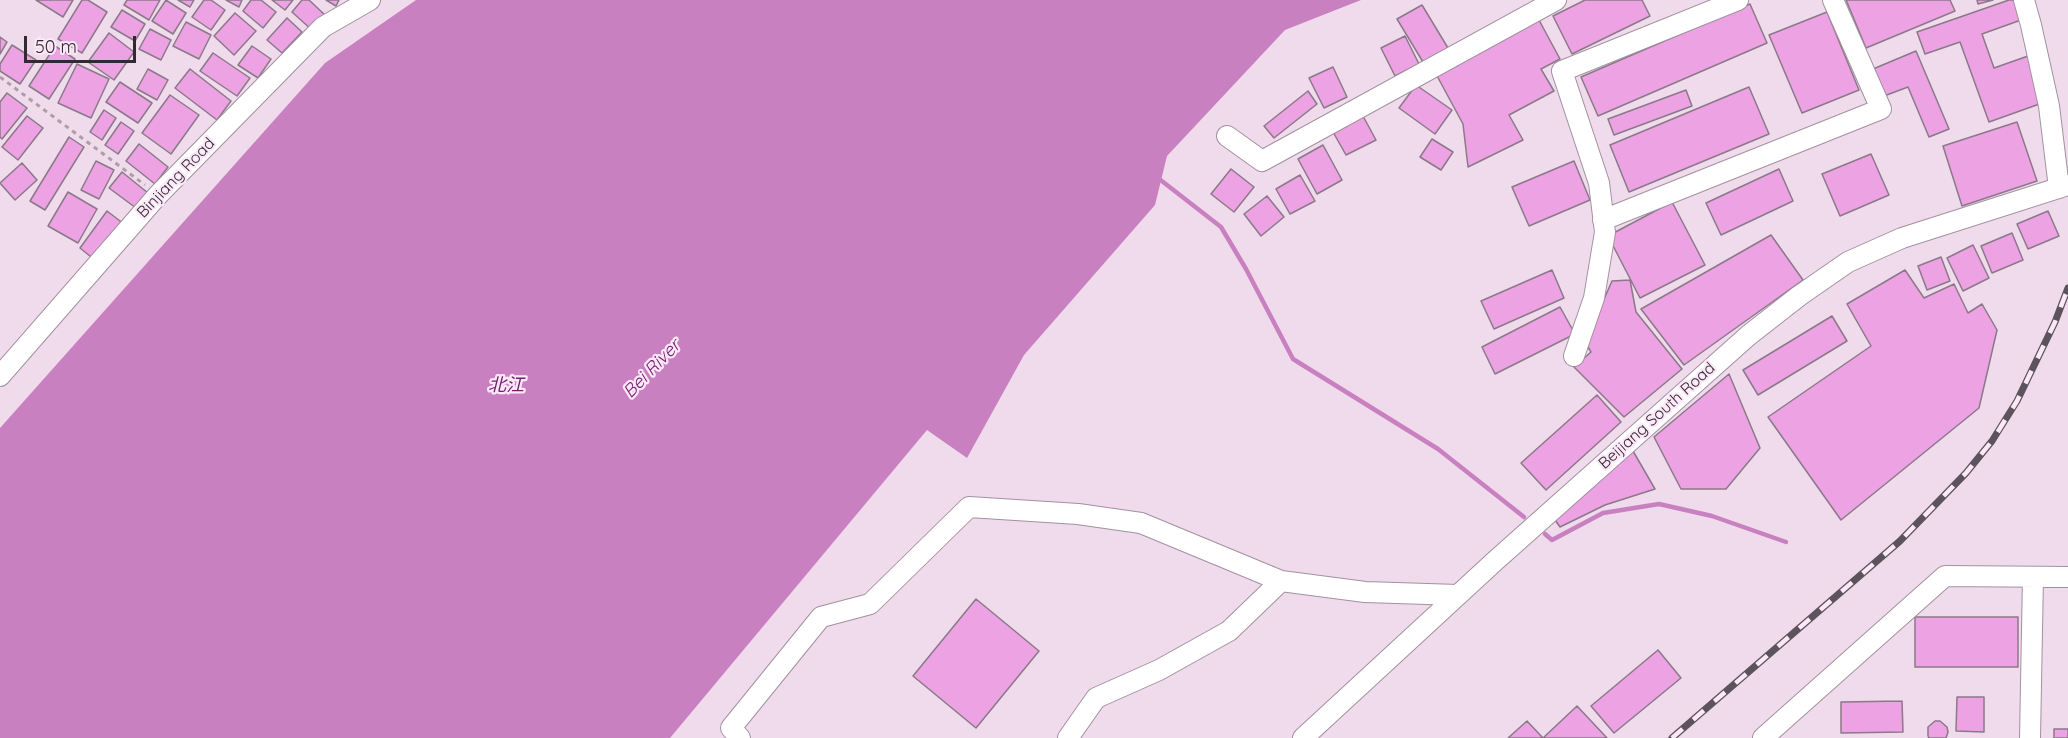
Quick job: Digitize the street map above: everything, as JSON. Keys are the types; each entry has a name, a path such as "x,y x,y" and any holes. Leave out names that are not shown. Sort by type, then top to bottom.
{"street":[{"name":"Binjiang Road","path":"0,376 158,195 323,27 370,0"},
{"path":"1227,136 1262,160 1556,0"},
{"path":"1574,356 1594,298 1605,232 1599,183 1562,71 1738,0"},
{"path":"1603,220 1881,109 1833,0"},
{"path":"2024,0 2049,106 2064,186"},
{"name":"Beijiang South Road","path":"1303,738 1458,595 1749,334 1848,262 1902,238 2064,186"},
{"path":"740,738 731,728 821,617 870,604 969,507 1078,514 1141,523 1281,581 1365,592 1458,595"},
{"path":"1763,738 1945,576 2068,577"},
{"path":"2030,738 2033,577"},
{"path":"1068,738 1096,698 1159,670 1229,631 1281,581"}],"path":[{"path":"0,77 158,195"}],"water":[{"name":"北江","path":"416,0 1361,0 1285,30 1167,156 1155,205 1024,355 967,458 927,430 670,738 0,738 0,428 325,63"}],"building":[{"path":"36,0 73,0 63,17"},
{"path":"82,0 88,0 107,12 82,53 58,39"},
{"path":"127,0 160,0 149,20 124,5"},
{"path":"166,0 186,13 173,34 152,21"},
{"path":"178,0 194,0 190,7"},
{"path":"204,0 211,0 225,10 211,30 192,17"},
{"path":"226,0 242,0 239,7"},
{"path":"251,0 261,0 276,12 263,28 243,11"},
{"path":"272,0 293,0 285,10"},
{"path":"302,0 309,0 326,16 313,31 292,12"},
{"path":"326,0 339,0 336,6"},
{"path":"1585,0 1642,0 1650,16 1572,54 1553,16"},
{"path":"1846,0 1950,0 1955,11 1866,48"},
{"path":"1977,0 1993,0 1978,4"},
{"path":"2014,0 2021,20 1982,34 1994,68 2028,56 2045,102 1989,122 1960,42 1925,54 1917,32"},
{"path":"1750,4 1767,43 1598,116 1581,77"},
{"path":"1422,5 1448,48 1423,62 1397,19"},
{"path":"122,10 145,24 135,41 111,27"},
{"path":"1827,12 1859,90 1802,113 1769,35"},
{"path":"235,13 256,31 234,55 214,36"},
{"path":"287,18 302,32 282,53 267,40"},
{"path":"1539,20 1560,59 1541,69 1554,91 1509,115 1523,140 1468,167 1463,124 1436,74"},
{"path":"186,22 211,35 199,59 173,46"},
{"path":"150,29 171,40 161,60 139,49"},
{"path":"109,33 134,52 114,80 88,62"},
{"path":"1405,36 1419,64 1395,76 1381,48"},
{"path":"0,37 7,42 0,54"},
{"path":"12,45 36,60 20,84 0,71 0,64"},
{"path":"55,46 75,59 49,99 29,86"},
{"path":"252,46 271,59 258,78 238,65"},
{"path":"1916,51 1949,129 1929,137 1908,87 1884,96 1873,69"},
{"path":"213,53 250,78 237,96 200,71"},
{"path":"77,64 109,79 91,118 58,103"},
{"path":"1333,67 1347,97 1324,108 1309,78"},
{"path":"148,69 168,80 157,100 137,89"},
{"path":"190,69 231,101 217,120 175,88"},
{"path":"120,82 152,103 138,123 106,102"},
{"path":"1416,85 1452,110 1435,134 1399,108"},
{"path":"1749,87 1769,134 1629,192 1610,145"},
{"path":"1686,90 1692,106 1614,135 1608,119"},
{"path":"1308,91 1317,104 1274,138 1264,126"},
{"path":"7,93 27,108 2,139 0,137 0,102"},
{"path":"170,95 199,115 171,154 142,133"},
{"path":"104,110 116,118 102,140 90,132"},
{"path":"27,116 43,128 18,160 2,147"},
{"path":"1363,116 1376,140 1346,155 1333,132"},
{"path":"121,122 134,131 118,154 105,145"},
{"path":"2017,122 2037,181 1962,206 1943,146"},
{"path":"69,137 84,147 45,210 30,201"},
{"path":"1432,139 1453,152 1441,170 1420,157"},
{"path":"139,144 168,167 155,184 126,161"},
{"path":"1323,145 1342,180 1317,194 1298,159"},
{"path":"1871,154 1889,195 1840,216 1822,174"},
{"path":"96,161 114,170 99,199 81,190"},
{"path":"1574,161 1590,200 1529,226 1512,187"},
{"path":"22,163 37,180 15,200 0,183"},
{"path":"1231,169 1254,187 1234,212 1211,194"},
{"path":"1779,169 1793,201 1721,235 1706,203"},
{"path":"122,172 148,193 136,208 109,188"},
{"path":"1300,175 1315,201 1290,214 1276,189"},
{"path":"68,192 97,209 78,243 48,226"},
{"path":"1267,196 1284,217 1261,236 1244,214"},
{"path":"1672,202 1705,265 1640,298 1608,236"},
{"path":"107,211 124,224 96,261 80,248"},
{"path":"2048,211 2059,236 2028,249 2017,224"},
{"path":"2012,233 2023,260 1992,273 1981,246"},
{"path":"1771,235 1803,280 1684,365 1641,309"},
{"path":"1973,245 1989,278 1963,291 1947,258"},
{"path":"1941,257 1950,281 1927,290 1918,266"},
{"path":"1552,270 1564,298 1494,329 1481,301"},
{"path":"1905,270 1924,298 1954,284 1968,313 1982,304 1997,330 1979,408 1841,520 1768,417 1871,346 1847,304"},
{"path":"1630,280 1636,312 1682,369 1624,417 1574,367 1591,352 1585,342 1612,281"},
{"path":"1560,307 1575,334 1495,374 1482,347"},
{"path":"1832,316 1847,341 1758,395 1743,370"},
{"path":"1729,374 1760,448 1726,489 1681,489 1654,437"},
{"path":"1597,395 1621,422 1546,490 1521,463"},
{"path":"1633,451 1655,489 1605,505 1560,527 1555,520"},
{"path":"976,599 1039,651 976,728 913,676"},
{"path":"1915,617 2018,617 2018,667 1915,667"},
{"path":"1658,650 1681,678 1614,733 1591,706"},
{"path":"1957,697 1984,697 1984,732 1956,731"},
{"path":"1902,701 1903,732 1841,733 1841,702"},
{"path":"1577,706 1607,738 1543,738"},
{"path":"1527,721 1543,738 1508,738"},
{"path":"1935,721 1940,721 1947,727 1946,738 1929,738 1928,727"},
{"path":"2054,729 2068,729 2068,738 2054,738"}],"waterway":[{"path":"1158,178 1221,227 1246,269 1293,359 1438,449 1524,517"},
{"path":"1545,534 1552,540 1603,513 1659,504 1712,516 1786,542"}],"railway":[{"path":"1672,738 1900,541 1966,473 1992,441 2017,401 2055,322 2068,288"}],"water label":[{"name":"Bei River","path":"652,369"}]}
